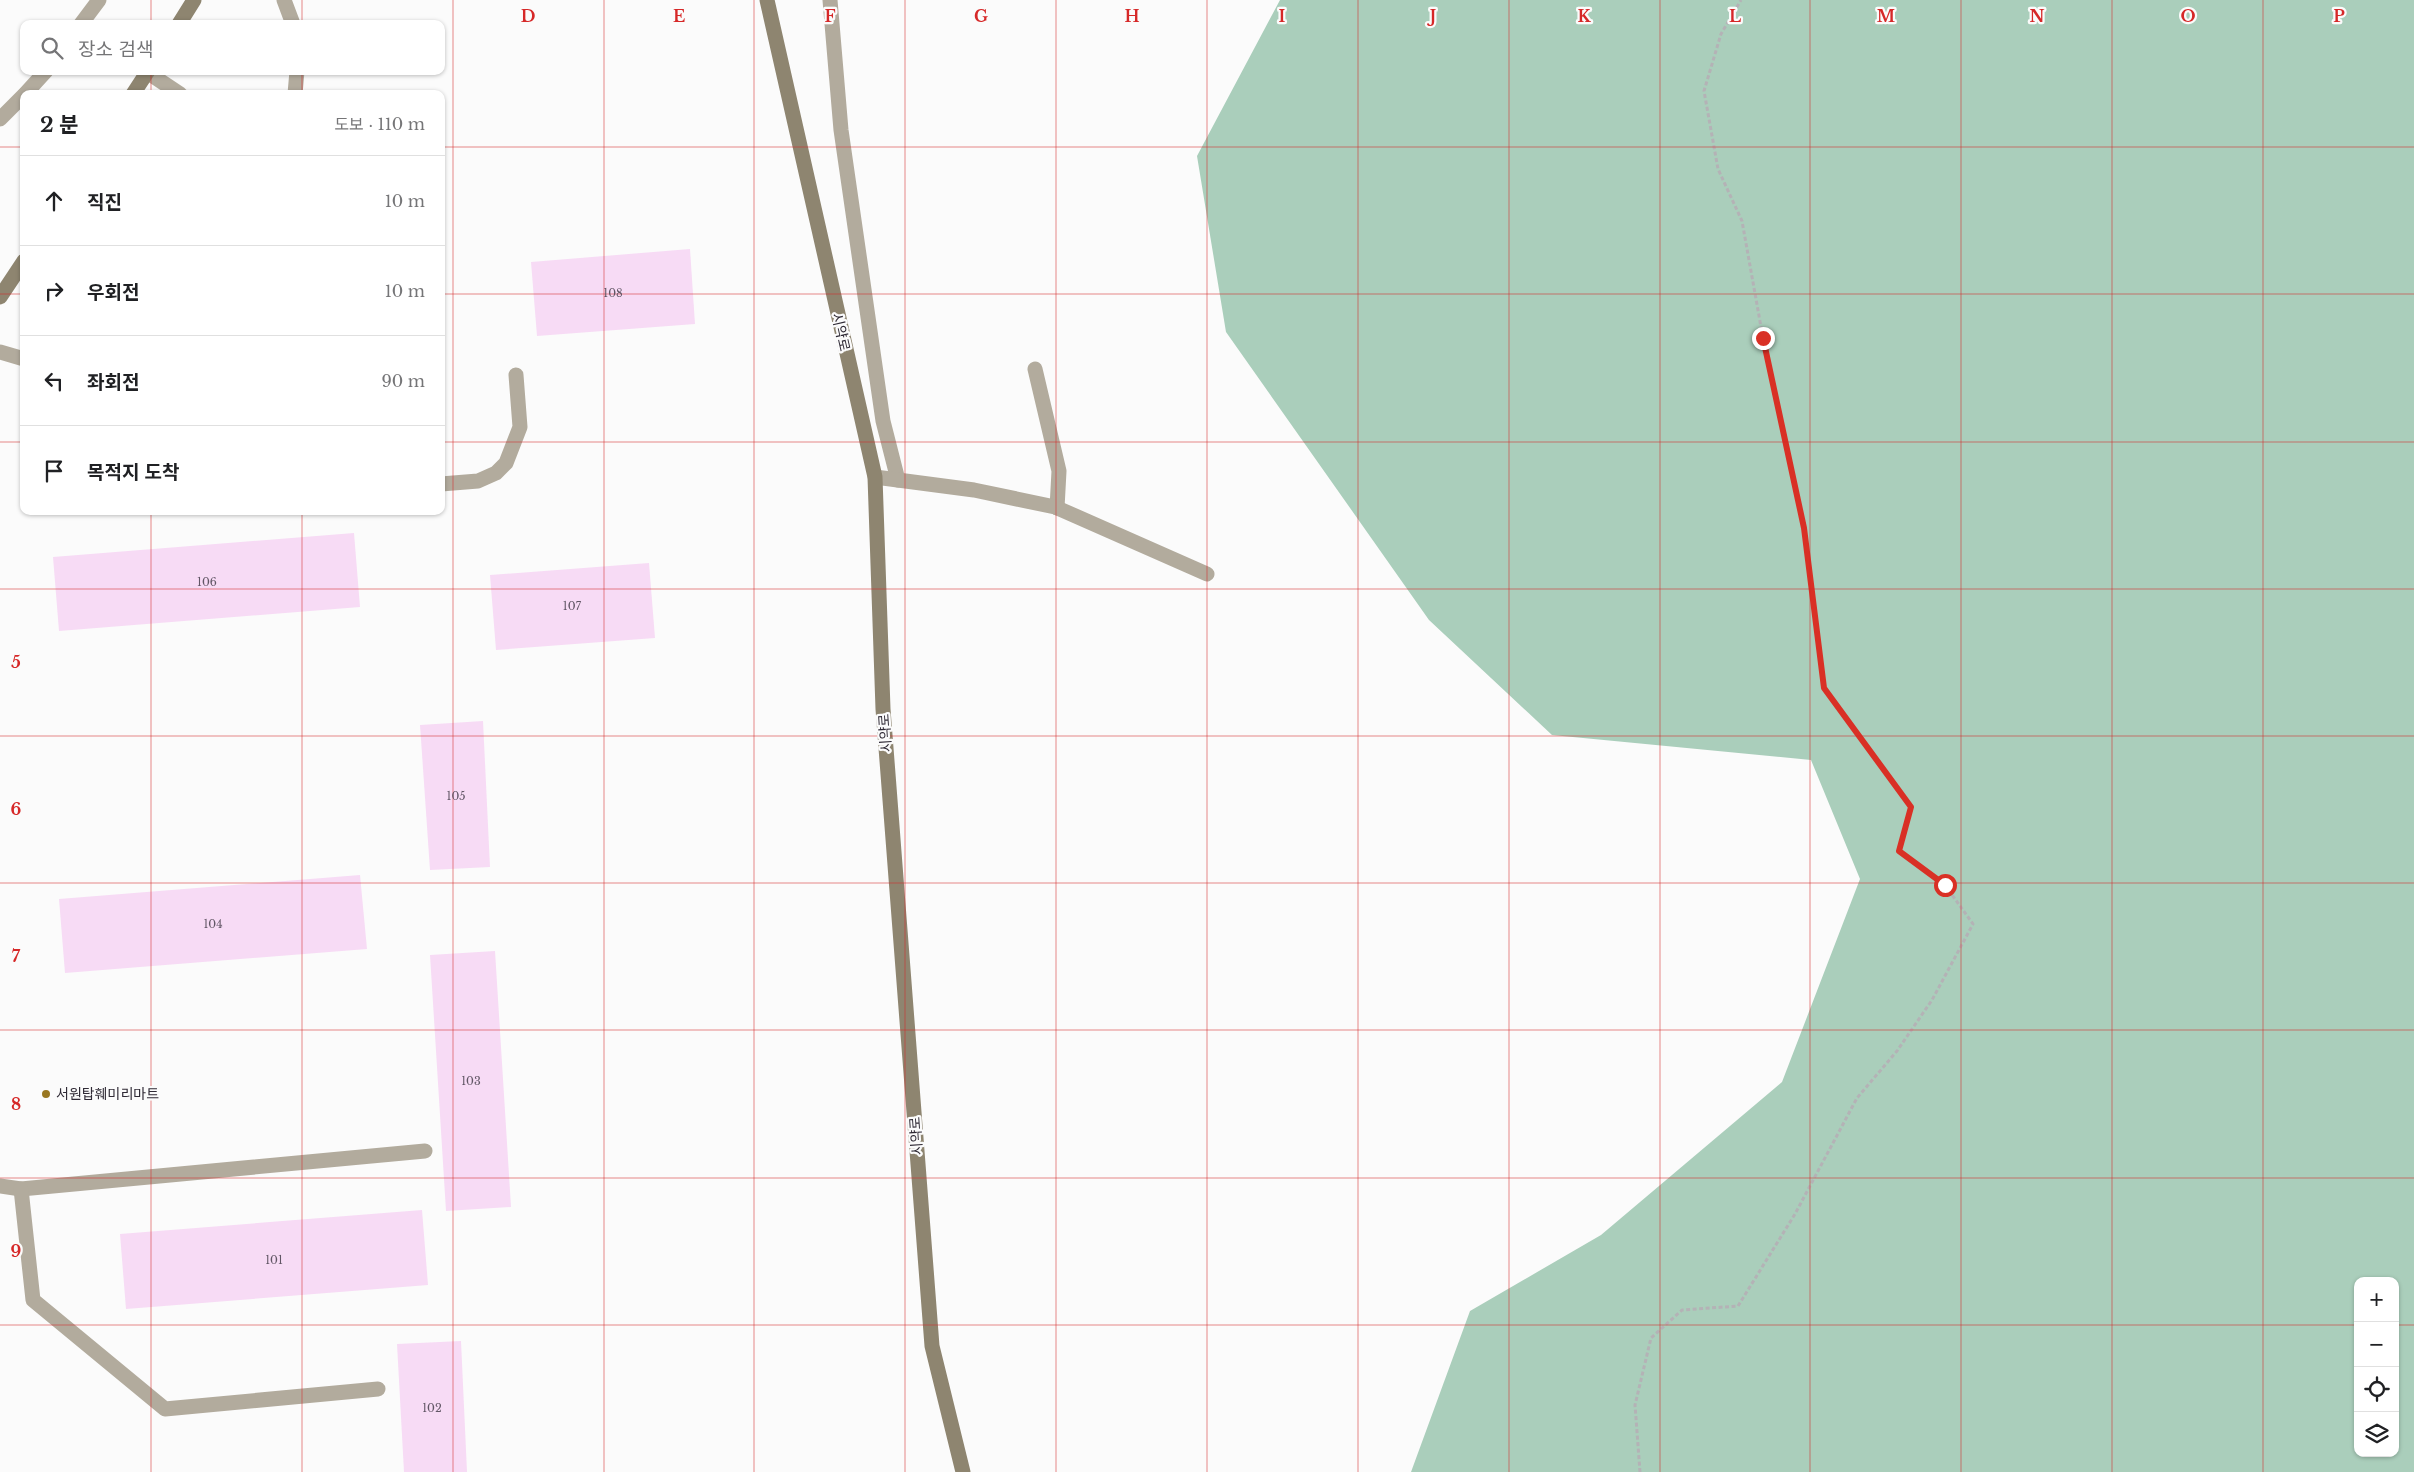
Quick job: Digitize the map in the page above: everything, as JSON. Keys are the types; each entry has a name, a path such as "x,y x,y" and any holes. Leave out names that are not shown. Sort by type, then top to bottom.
{"street":[{"path":"84,20 99,0"},
{"path":"182,20 194,0"},
{"path":"284,0 291,20"},
{"name":"시약로","path":"767,0 875,477 884,710 932,1346 963,1472"},
{"path":"830,0 840,130 883,420 898,480"},
{"path":"28,90 42,75"},
{"path":"136,90 146,75"},
{"path":"152,75 174,90"},
{"path":"295,90 297,75"},
{"path":"0,119 20,98"},
{"path":"0,297 20,267"},
{"path":"0,352 20,358"},
{"path":"1036,369 1059,471 1057,508"},
{"path":"445,484 478,481 496,473 506,463 520,427 516,375"},
{"path":"875,477 974,490 1057,508 1207,574"},
{"path":"0,1186 22,1189 425,1151"},
{"path":"22,1189 33,1300 165,1409 378,1389"}],"path":[{"path":"1640,1472 1635,1405 1651,1338 1682,1310 1738,1306 1795,1214 1857,1098 1897,1051 1932,1000 1973,924 1945,885 1899,851 1911,807 1824,688 1804,528 1763,338 1742,222 1718,169 1704,91 1721,34 1741,0"}],"green space":[{"path":"1280,0 2414,0 2414,1472 1411,1472 1470,1311 1601,1235 1782,1082 1860,879 1811,760 1552,735 1429,620 1226,332 1197,156"}],"building":[{"path":"690,249 695,324 537,336 531,262"},
{"path":"354,533 360,607 59,631 53,557"},
{"path":"649,563 655,638 496,650 490,575"},
{"path":"483,721 490,867 430,870 420,725"},
{"path":"360,875 367,949 65,973 59,899"},
{"path":"495,951 511,1207 446,1211 430,955"},
{"path":"422,1210 428,1285 126,1309 120,1234"},
{"path":"461,1341 467,1472 404,1472 397,1344"}],"place":[{"name":"서원탑훼미리마트","path":"46,1094"}],"route":[{"path":"1763,338 1804,528 1824,688 1911,807 1899,851 1945,885"}]}
